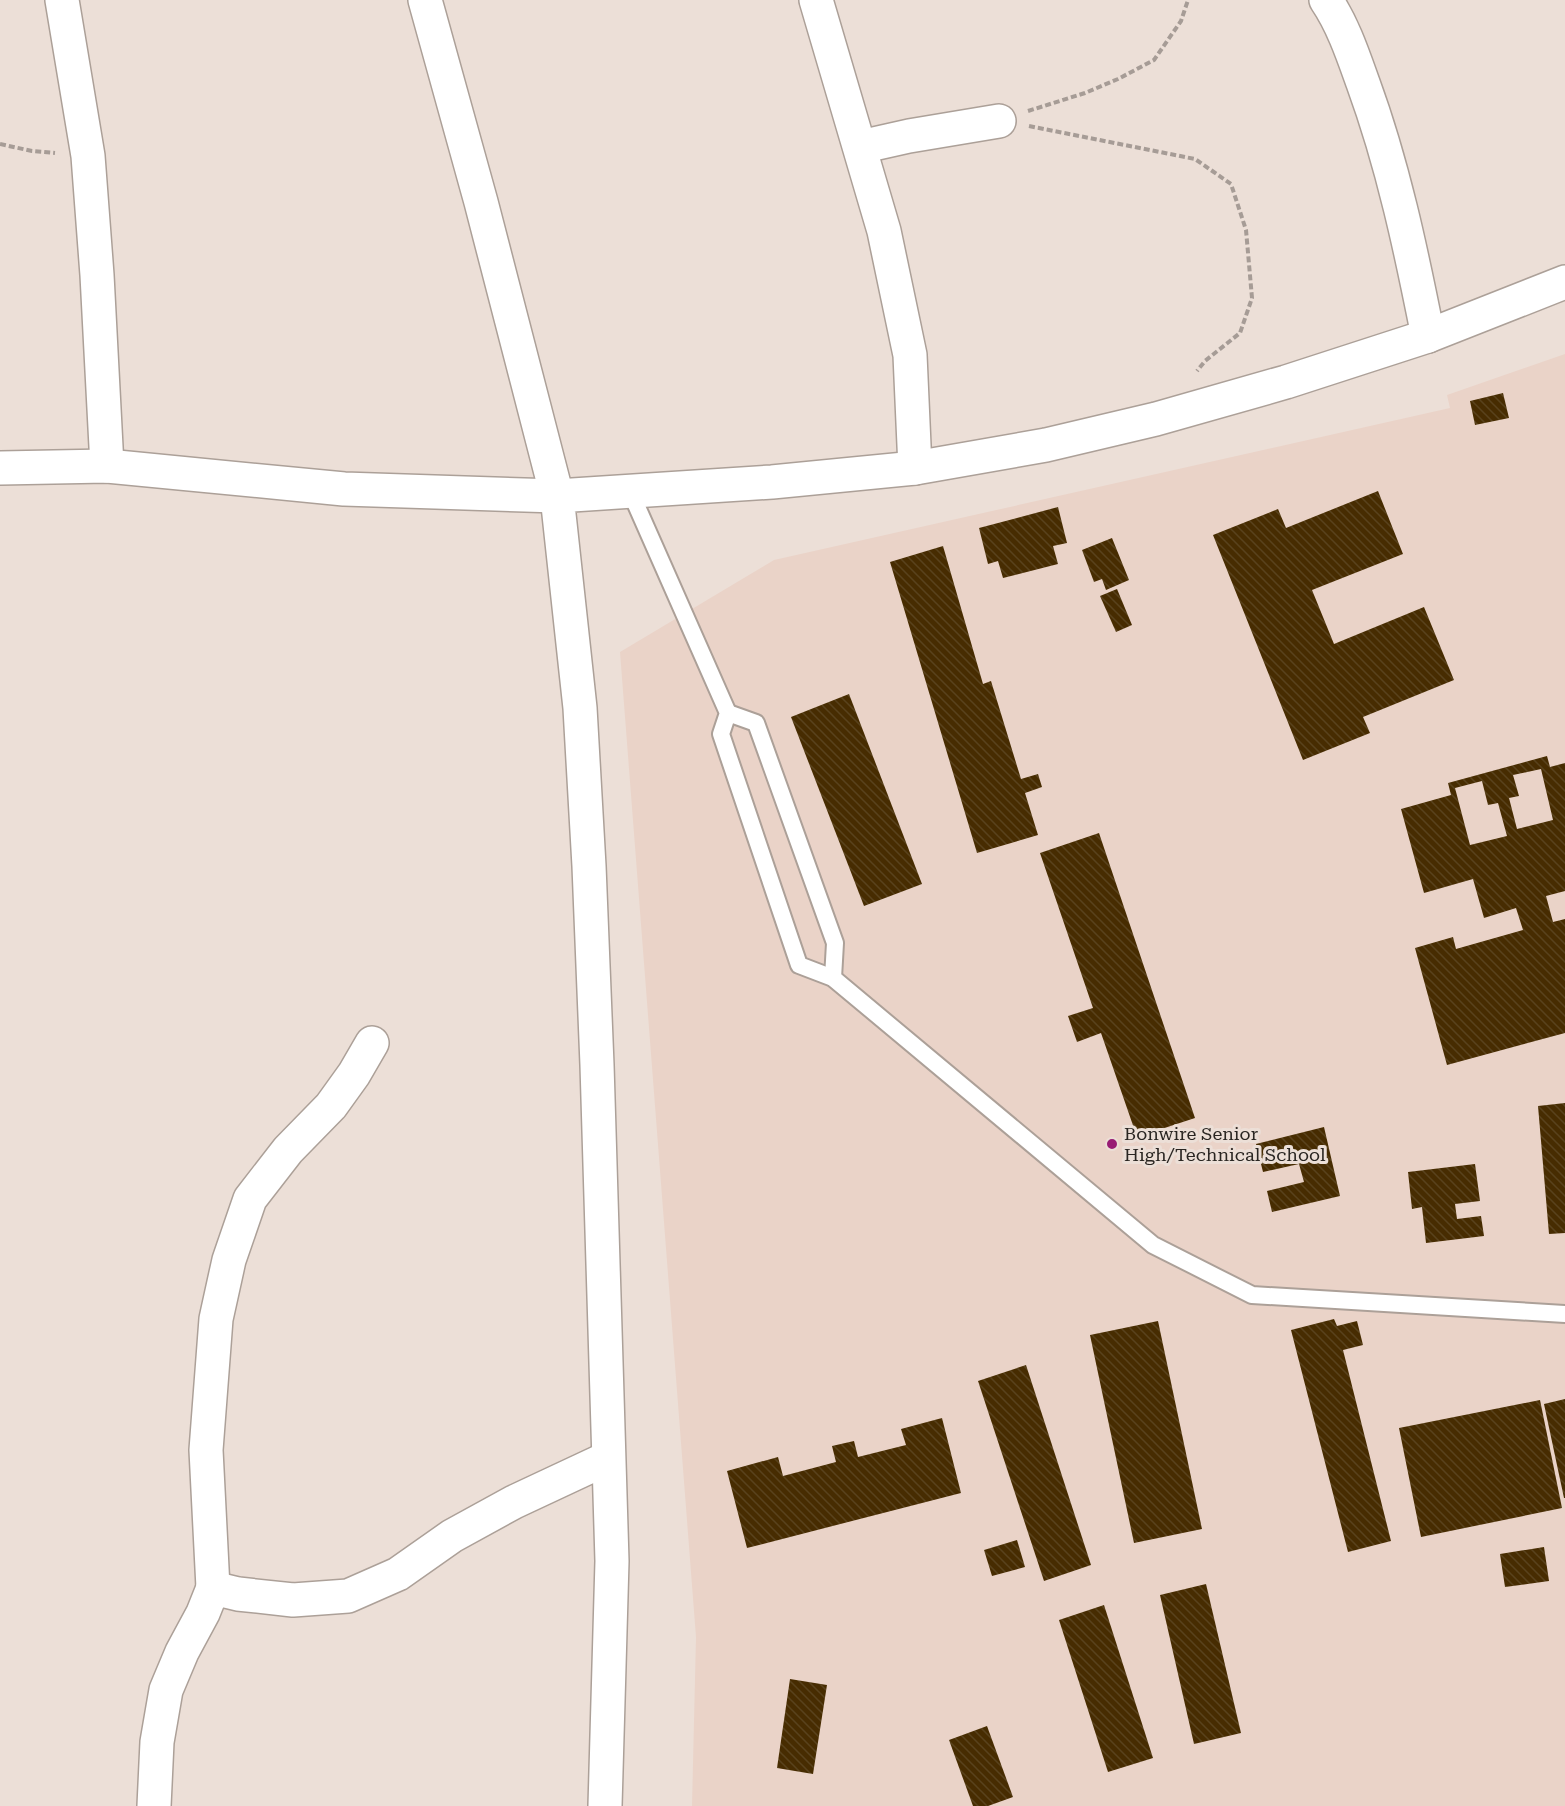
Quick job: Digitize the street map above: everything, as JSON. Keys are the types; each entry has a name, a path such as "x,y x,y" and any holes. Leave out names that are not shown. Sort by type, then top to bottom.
{"street":[{"path":"62,0 88,156 107,466"},
{"path":"425,0 481,202 556,496 580,708 590,866 612,1561 605,1806"},
{"path":"816,0 884,231 910,355 915,468"},
{"path":"1326,0 1334,11 1355,61 1380,129 1408,235 1428,336"},
{"path":"860,147 909,135 999,121"},
{"path":"0,468 107,466 344,489 556,496 772,482 915,468 1046,445 1156,419 1286,382 1428,336 1565,282"},
{"path":"154,1806 157,1742 166,1690 182,1652 204,1613 213,1588 206,1450 216,1319 229,1260 250,1199 288,1150 331,1106 354,1074 372,1043"},
{"path":"213,1588 238,1594 293,1600 348,1596 398,1574 452,1536 514,1502 608,1458"}],"lane":[{"path":"630,491 728,713 721,734 799,965 833,978 1153,1245 1252,1295 1565,1314"},
{"path":"728,713 756,723 835,943 833,978"}],"path":[{"path":"999,121 1085,93 1154,60 1180,21 1188,0"},
{"path":"999,121 1195,159 1231,184 1246,230 1252,298 1240,333 1205,361 1191,378"},
{"path":"0,144 32,151 88,156"}],"shaded area":[{"name":"Bonwire Senior High/Technical School","path":"1565,354 1565,1806 692,1806 696,1637 620,652 774,560 1450,408 1447,395"}],"building":[{"path":"1503,393 1509,418 1475,425 1470,401"},
{"path":"1378,491 1403,554 1312,590 1334,644 1424,607 1454,680 1363,717 1370,733 1303,760 1213,535 1278,509 1286,528"},
{"path":"1058,507 1067,543 1053,546 1058,564 1003,578 998,561 988,564 979,528"},
{"path":"1112,538 1129,580 1106,590 1102,579 1094,582 1082,550"},
{"path":"943,546 983,684 991,681 1021,779 1038,774 1042,787 1025,793 1038,835 977,853 890,562"},
{"path":"1117,589 1132,625 1116,632 1100,596"},
{"path":"849,694 922,884 864,906 791,717"},
{"path":"1547,756 1550,767 1565,763 1565,891 1546,896 1553,922 1565,919 1565,1033 1447,1065 1415,948 1453,937 1456,949 1523,930 1516,908 1484,918 1473,879 1424,893 1401,809 1451,795 1448,783","holes":["1541,769 1553,820 1517,829 1509,798 1519,796 1513,775","1482,781 1488,805 1498,803 1507,836 1470,845 1455,788"]},
{"path":"1099,833 1195,1118 1137,1137 1101,1033 1077,1042 1068,1016 1093,1008 1040,853"},
{"path":"1565,1103 1565,1233 1549,1234 1538,1106"},
{"path":"1324,1127 1340,1196 1272,1212 1267,1191 1304,1182 1299,1164 1263,1172 1256,1144"},
{"path":"1475,1164 1480,1201 1455,1204 1457,1219 1481,1216 1484,1236 1426,1243 1422,1207 1412,1209 1408,1172"},
{"path":"1334,1319 1337,1326 1357,1321 1363,1345 1343,1350 1391,1541 1348,1552 1291,1330"},
{"path":"1158,1321 1202,1529 1134,1543 1090,1335"},
{"path":"1026,1365 1091,1565 1044,1581 978,1381"},
{"path":"1565,1399 1565,1498 1564,1498 1544,1404"},
{"path":"1540,1400 1562,1508 1421,1537 1399,1428"},
{"path":"942,1418 961,1493 747,1548 727,1471 778,1457 783,1476 836,1462 832,1446 854,1441 858,1457 906,1445 901,1429"},
{"path":"1017,1540 1025,1567 992,1576 984,1550"},
{"path":"1544,1547 1549,1581 1505,1587 1500,1554"},
{"path":"1206,1584 1241,1733 1194,1744 1160,1595"},
{"path":"1104,1605 1153,1758 1108,1772 1059,1620"},
{"path":"790,1679 827,1685 813,1774 777,1768"},
{"path":"987,1726 1013,1797 988,1806 973,1806 949,1740"}],"place":[{"name":"Bonwire Senior High/Technical School","path":"1112,1144"}]}
